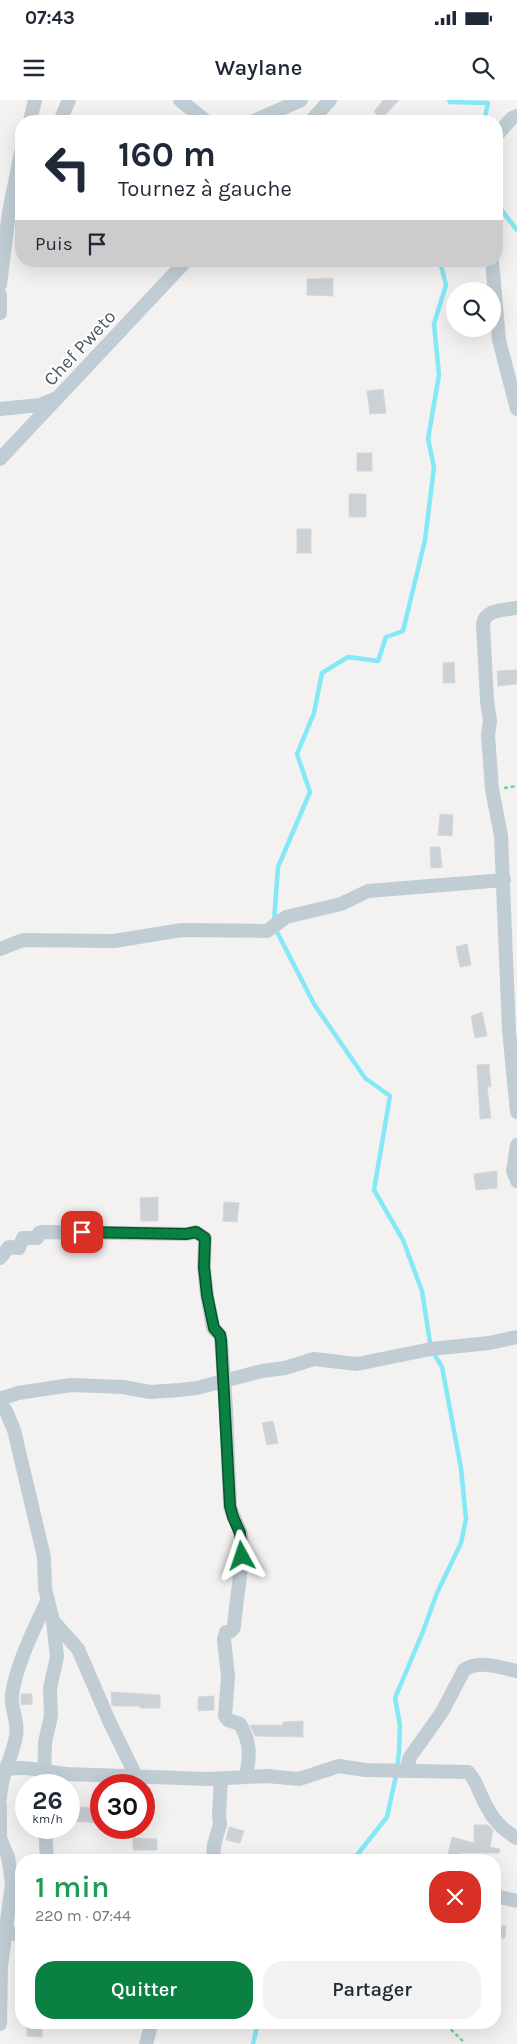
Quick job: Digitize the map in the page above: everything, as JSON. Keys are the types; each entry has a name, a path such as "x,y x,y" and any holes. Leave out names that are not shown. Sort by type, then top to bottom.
{"street":[{"path":"31,115 35,100"},
{"path":"63,115 69,100"},
{"path":"180,100 199,115"},
{"path":"267,115 301,100"},
{"path":"316,115 330,100"},
{"path":"503,128 512,118 517,116"},
{"path":"0,285 3,244 15,182"},
{"name":"Chef Pweto","path":"0,460 180,267"},
{"path":"493,267 499,340 517,408"},
{"path":"0,295 0,313"},
{"path":"0,409 40,405 60,397"},
{"path":"517,608 489,613 483,619 487,702 490,721 488,735 491,780 501,836 509,1030 517,1112"},
{"path":"0,949 23,940 114,941 182,930 267,931 286,917 341,904 368,891 504,880"},
{"path":"517,1145 513,1171 517,1181"},
{"path":"0,1258 9,1247 19,1248 23,1238 34,1239 42,1232 186,1234 194,1232 200,1233 206,1242 204,1267 207,1295 214,1328 220,1335 230,1506 240,1533 242,1556 234,1627 231,1631 226,1632 224,1639 228,1677 225,1716 228,1720 239,1723 245,1736 250,1751 246,1776"},
{"path":"0,1399 9,1394 61,1386 123,1387 158,1392 197,1388 262,1371 285,1368 314,1359 357,1364 431,1348 489,1344 517,1337"},
{"path":"0,1404 6,1411 14,1430 44,1557 47,1601 53,1621 57,1657 50,1688 51,1716 45,1742 44,1774"},
{"path":"0,1798 3,1771 12,1755 17,1733 12,1694 30,1641 47,1601"},
{"path":"53,1621 78,1649 110,1723 135,1774"},
{"path":"406,1771 410,1756 442,1712 464,1670 482,1664 517,1671"},
{"path":"155,1777 221,1779 246,1776 299,1779 339,1766 365,1770 468,1772 477,1785 488,1811 496,1822 517,1838"},
{"path":"3,1771 34,1768 40,1774"},
{"path":"213,1854 220,1824 221,1779"},
{"path":"0,1806 0,1838 8,1857 12,1883 2,1932 0,2024"},
{"path":"46,1839 47,1854"},
{"path":"501,1897 517,1900"},
{"path":"2,1932 15,1934"},
{"path":"146,2044 150,2029"}],"path":[{"path":"449,2029 463,2043"}],"building":[{"path":"383,100 399,100 385,115 378,115 374,112"},
{"path":"333,278 333,296 307,295 307,279"},
{"path":"383,389 386,413 370,414 367,391"},
{"path":"357,453 372,453 372,471 357,471"},
{"path":"349,494 366,494 366,517 349,517"},
{"path":"297,529 311,529 311,553 297,553"},
{"path":"454,662 455,683 443,683 443,663"},
{"path":"517,670 517,684 498,686 497,671"},
{"path":"440,814 453,815 452,836 438,835"},
{"path":"430,847 440,847 442,867 431,868"},
{"path":"467,944 471,965 460,967 456,947"},
{"path":"482,1012 487,1036 475,1038 471,1016"},
{"path":"489,1064 491,1087 487,1087 491,1118 480,1119 477,1065"},
{"path":"497,1171 497,1188 476,1190 474,1174"},
{"path":"158,1197 158,1221 141,1221 140,1198"},
{"path":"224,1202 239,1203 237,1222 223,1221"},
{"path":"273,1421 278,1443 267,1445 262,1423"},
{"path":"111,1692 160,1695 160,1708 112,1706"},
{"path":"21,1694 32,1694 32,1704 21,1705"},
{"path":"214,1696 214,1710 198,1711 198,1697"},
{"path":"303,1721 303,1737 255,1736 250,1725 283,1725 283,1722"},
{"path":"80,1807 90,1808 90,1822 80,1822"},
{"path":"474,1825 488,1825 493,1830 490,1847 500,1849 499,1853 448,1854 452,1837 474,1843"},
{"path":"229,1827 244,1831 240,1843 226,1840"},
{"path":"133,1839 157,1839 157,1850 133,1850"},
{"path":"501,1926 506,1926 505,1938 501,1938"},
{"path":"27,2029 42,2029 42,2037 27,2036"}],"waterway":[{"path":"449,100 450,102 488,103 485,115"},
{"path":"503,212 517,230"},
{"path":"274,921 278,867 310,792 297,754 314,713 322,673 348,657 378,661 386,637 403,631 425,540 434,467 428,439 439,375 434,324 446,285 442,267"},
{"path":"275,928 314,1004 365,1078 390,1096 374,1190 403,1240 422,1291 431,1349 442,1367 461,1468 466,1519 461,1543 437,1593 395,1698 400,1725 399,1751 397,1771 387,1817 358,1854"},
{"path":"253,2044 256,2029"}],"route":[{"path":"82,1232 191,1234 196,1232 205,1238 204,1267 207,1295 214,1330 218,1332 221,1340 230,1506 239,1528 242,1556"}]}
